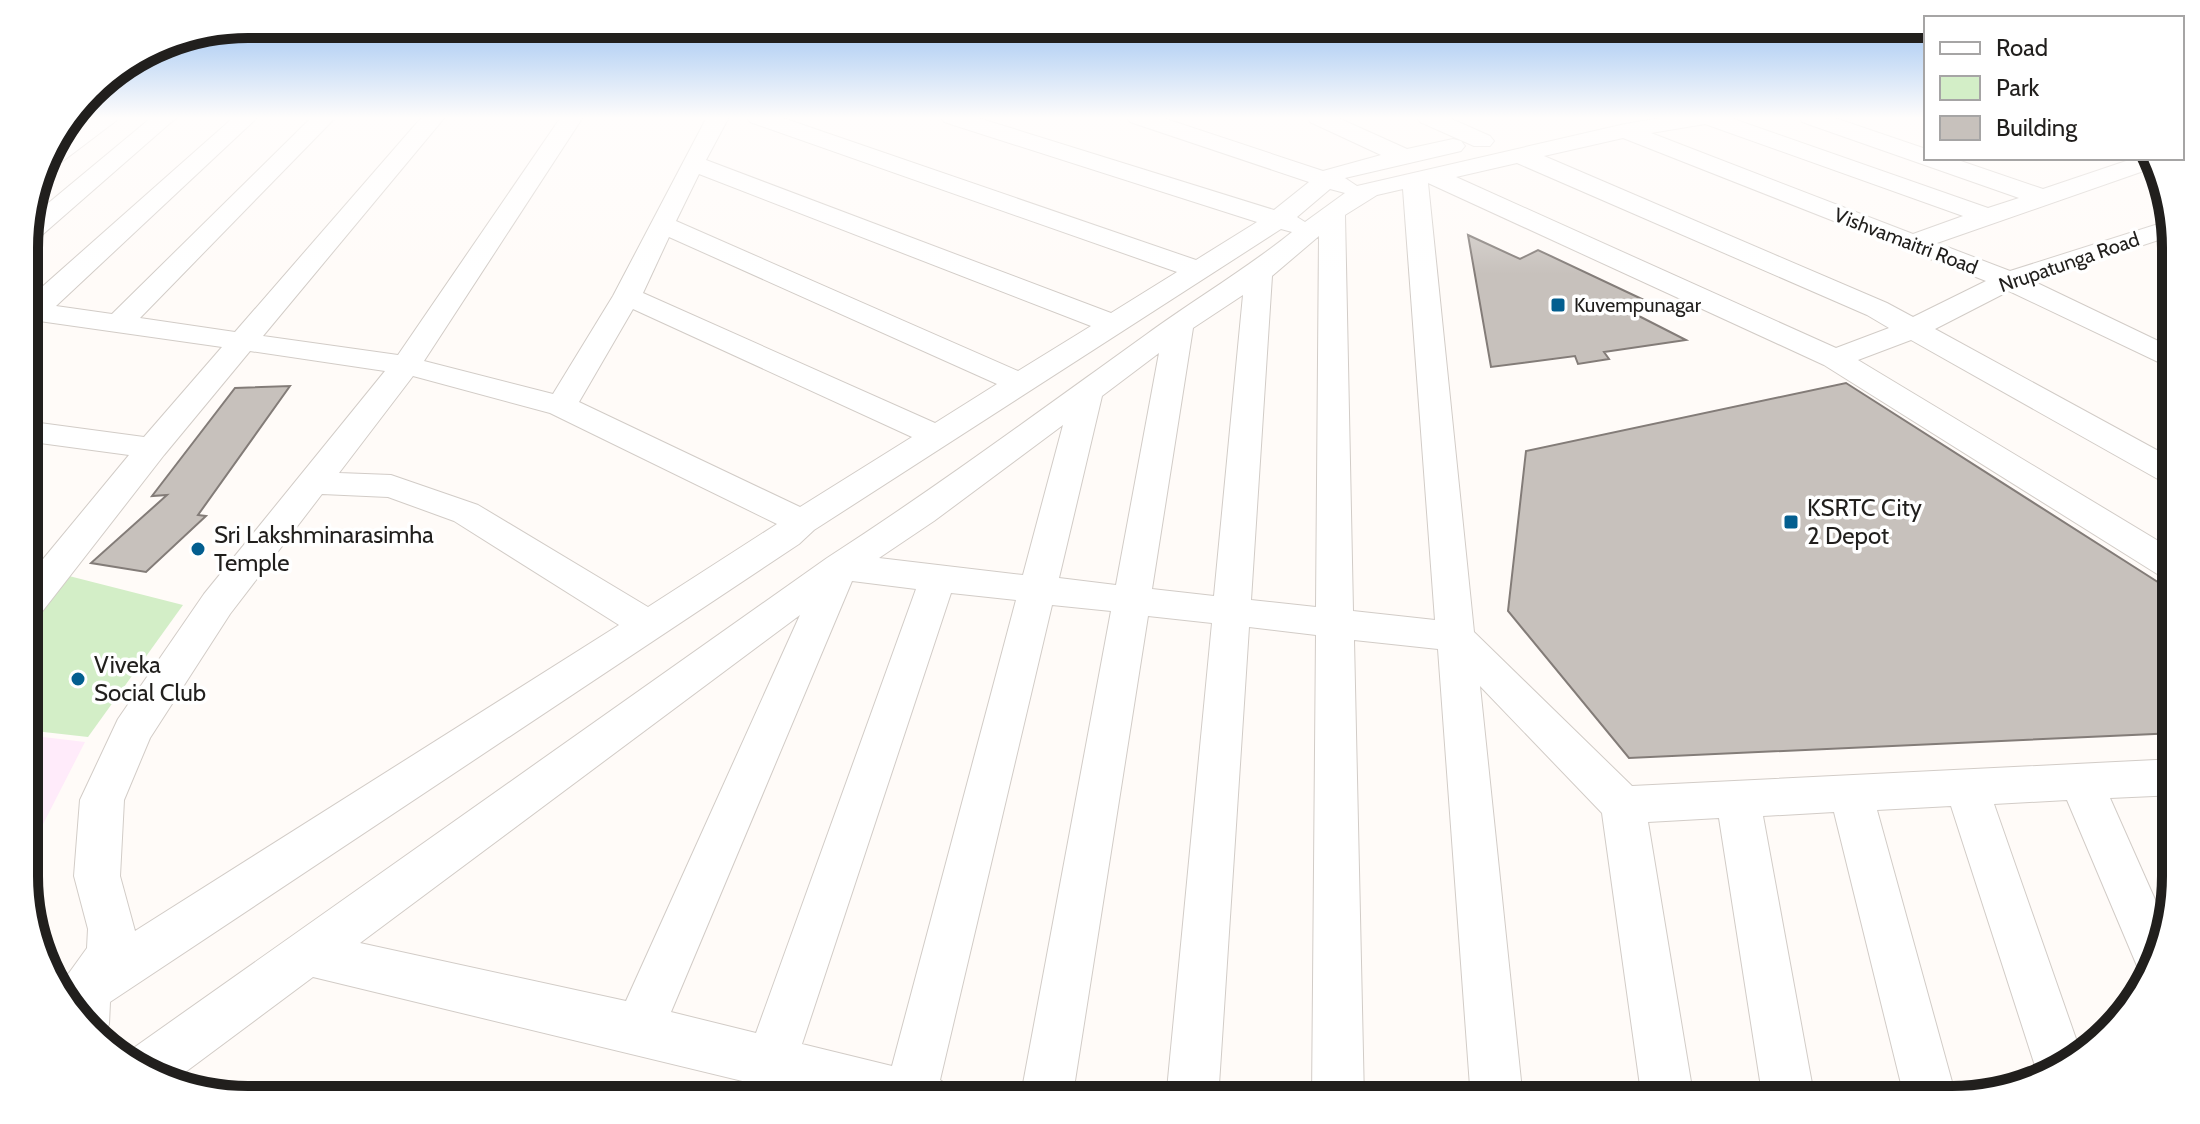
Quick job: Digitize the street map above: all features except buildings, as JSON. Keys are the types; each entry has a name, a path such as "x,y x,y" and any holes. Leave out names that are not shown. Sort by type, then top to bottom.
{"street":[{"path":"39,224 104,169"},
{"path":"38,303 188,169"},
{"path":"119,323 273,169"},
{"path":"38,591 152,448 390,169"},
{"path":"80,1003 110,955 112,929 97,876 102,800 133,731 217,604 406,365 537,169"},
{"path":"561,406 627,296 689,169"},
{"path":"709,169 1113,324"},
{"path":"909,169 1198,270"},
{"path":"1174,169 1316,203 1369,189 1416,170 1835,359 2162,560"},
{"path":"1247,169 1316,203"},
{"path":"1280,169 1316,203 1337,623 1338,1086"},
{"path":"81,1004 647,624 1198,270 1316,203 1420,169"},
{"path":"1553,169 1914,328 2162,467"},
{"name":"Vishvamaitri Road","path":"1724,169 2009,280 2162,353"},
{"path":"1854,169 1989,217"},
{"path":"1961,169 2044,198"},
{"path":"2009,169 2044,198"},
{"path":"2093,169 2103,177"},
{"path":"1911,243 2125,169"},
{"path":"1416,170 1496,1086"},
{"path":"154,1064 840,567 922,513 1179,324 1259,273 1316,203"},
{"path":"661,224 1019,383"},
{"name":"Nrupatunga Road","path":"1835,359 1914,328 2009,280 2161,231"},
{"path":"1193,1086 1259,273"},
{"path":"627,296 937,436"},
{"path":"38,311 406,365 561,406 794,529 840,567 1456,637 1623,805 1666,1086"},
{"path":"1048,1086 1179,324"},
{"path":"921,1086 1037,590 1087,393"},
{"path":"38,433 152,448"},
{"path":"313,483 391,486 466,513 647,624"},
{"path":"639,1029 840,567"},
{"path":"771,1062 938,578"},
{"path":"1623,805 2162,778"},
{"path":"2081,782 2151,943"},
{"path":"1967,788 2057,1057"},
{"path":"1851,793 1927,1086"},
{"path":"1738,799 1787,1086"},
{"path":"305,953 639,1029 869,1086"}],"shaded area":[{"path":"38,736 85,742 38,834"}],"green space":[{"name":"Viveka Social Club","path":"69,576 183,605 88,737 38,731 38,613"}],"place":[{"name":"Kuvempunagar","path":"1558,305"},
{"name":"KSRTC City 2 Depot","path":"1791,522"},
{"name":"Sri Lakshminarasimha Temple","path":"198,549"},
{"name":"Viveka Social Club","path":"78,679"}]}
